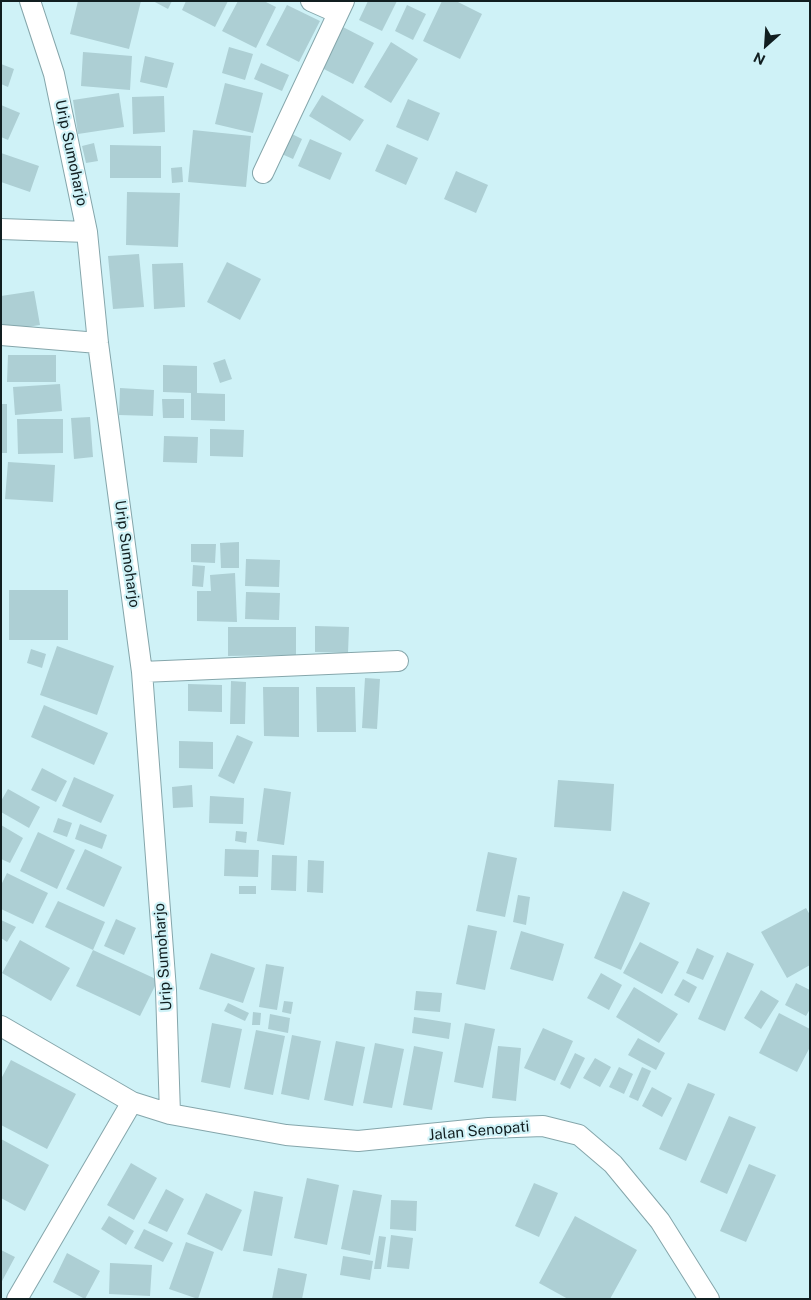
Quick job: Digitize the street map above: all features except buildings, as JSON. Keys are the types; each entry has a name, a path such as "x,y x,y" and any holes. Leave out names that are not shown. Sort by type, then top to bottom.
{"street":[{"name":"Urip Sumoharjo","path":"30,1 54,74 87,232 98,343 142,672 166,990 170,1114"},
{"path":"263,172 341,7 310,1"},
{"path":"1,229 87,232"},
{"path":"1,334 98,343"},
{"path":"142,672 398,661"},
{"name":"Jalan Senopati","path":"1,1026 132,1102 170,1114 286,1135 358,1141 490,1128 543,1126 579,1135 614,1164 654,1214 709,1299"},
{"path":"17,1299 132,1102"}]}
